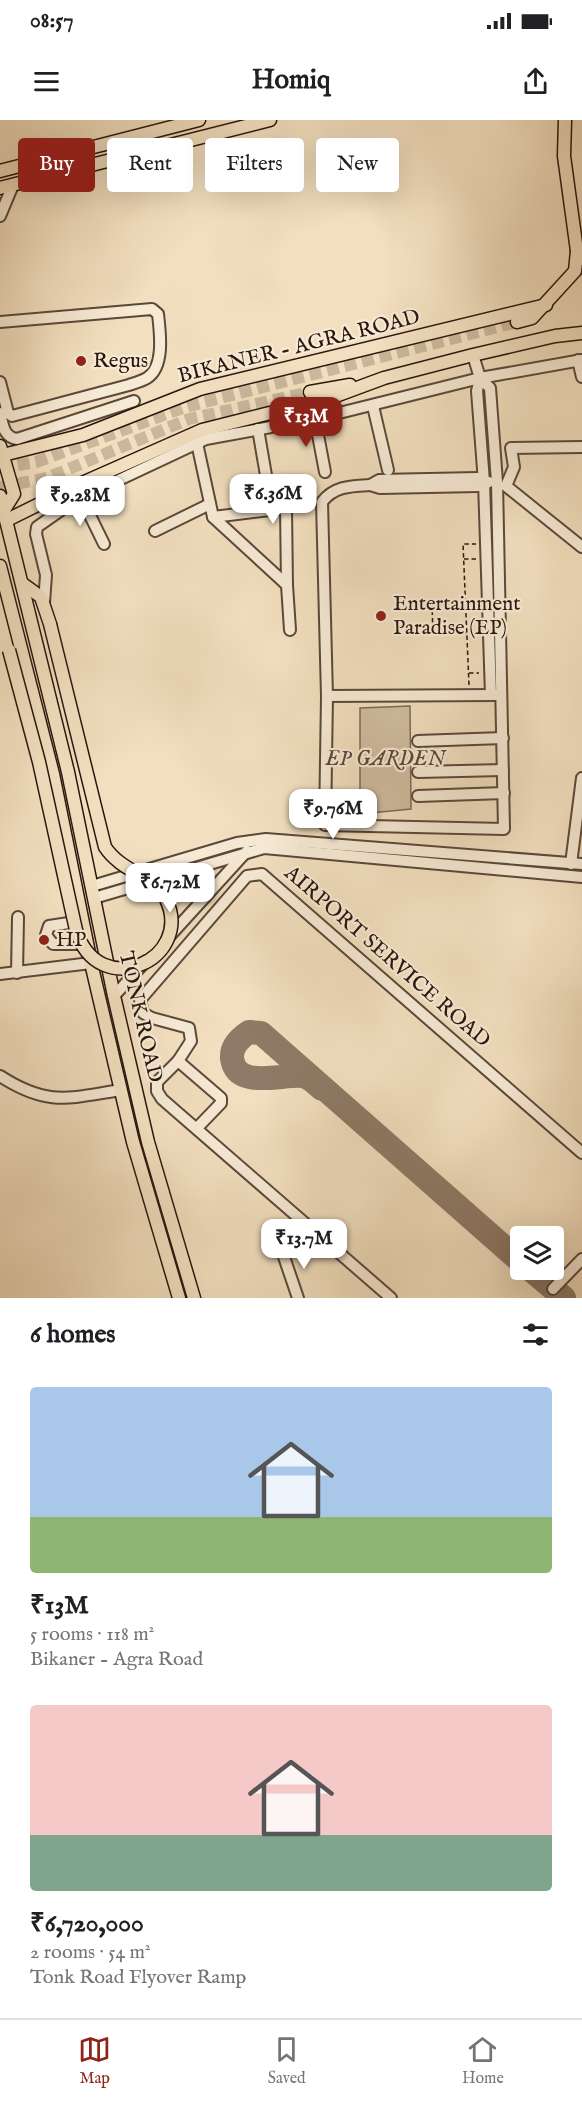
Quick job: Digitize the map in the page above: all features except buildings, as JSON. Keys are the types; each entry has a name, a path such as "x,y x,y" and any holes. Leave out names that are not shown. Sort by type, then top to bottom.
{"main road":[{"path":"0,171 163,125 199,120"},
{"path":"0,188 270,120"},
{"path":"517,322 532,318 546,305 575,271 580,255 564,156 565,120"},
{"name":"BIKANER - AGRA ROAD","path":"1,450 83,435 136,407 200,389 546,305"},
{"path":"310,392 384,378 555,336 582,333"},
{"path":"6,515 202,430 330,398 384,378"},
{"path":"1,450 14,494 6,515"},
{"name":"TONK ROAD","path":"0,496 66,761 114,996 148,1142 194,1298"},
{"name":"TONK ROAD","path":"0,566 53,774 91,963 121,1090 178,1298"},
{"path":"15,626 9,650 39,762 82,949 92,959 106,967 132,968 148,962 168,938 172,918 170,907 161,890 115,862 105,847 44,603 36,592 23,584"}],"street":[{"path":"0,216 13,185"},
{"path":"0,322 156,310 159,327 158,364 147,378 129,386 12,416 8,412 0,382"},
{"path":"473,355 480,378 490,388 497,482 497,695 503,738 504,829 325,825 327,696 322,502 330,492 350,486 467,487 478,486 484,482 497,482"},
{"path":"44,603 46,575 36,534 37,527 81,498 197,442 373,406 480,378 580,360 582,377"},
{"path":"480,378 477,391 484,482 490,672 497,695"},
{"path":"0,413 5,434 16,439 88,417 136,407 129,386"},
{"path":"84,396 88,417"},
{"path":"373,406 388,470"},
{"path":"315,419 325,472"},
{"path":"258,429 272,510"},
{"path":"197,442 213,517 287,585"},
{"path":"582,447 512,448 514,467 506,486 582,547"},
{"path":"81,498 104,543"},
{"path":"154,531 210,504"},
{"path":"213,517 286,508 290,630"},
{"path":"327,696 497,695"},
{"path":"418,741 503,738"},
{"path":"418,772 503,770"},
{"path":"93,892 237,843 266,839 576,864 582,778"},
{"path":"418,796 504,793"},
{"path":"93,892 247,850 264,848 582,877"},
{"path":"114,996 247,850"},
{"name":"AIRPORT SERVICE ROAD","path":"391,1298 162,1099 157,1091 156,1082 178,1061 191,1041 189,1028 152,1018 143,1013 140,1000 247,876 262,874 582,1153"},
{"path":"17,973 18,917"},
{"path":"82,921 54,924 49,926 46,935 52,944 87,944"},
{"path":"0,974 91,963"},
{"path":"178,1061 221,1098 221,1103 197,1128"},
{"path":"0,1077 25,1092 63,1099 121,1090"},
{"path":"282,1251 298,1298"},
{"path":"553,1289 582,1259"}],"path":[{"path":"469,687 463,544 486,544"},
{"path":"464,559 487,559"},
{"path":"465,604 432,605 433,634 467,633"},
{"path":"468,673 490,672"}],"green space":[{"name":"EP GARDEN","path":"410,706 411,809 360,814 360,708"}],"taxiway":[{"path":"322,1089 310,1079 302,1076 261,1078 242,1074 235,1068 232,1058 235,1046 249,1032 261,1033 510,1252"},
{"path":"543,1280 564,1298"}],"tunnel":[{"path":"0,468 36,462 185,407 517,322"},
{"path":"0,487 47,478 189,419 310,392"}],"place":[{"name":"Regus","path":"81,361"},
{"name":"Entertainment Paradise (EP)","path":"381,616"},
{"name":"HP","path":"44,940"}]}
